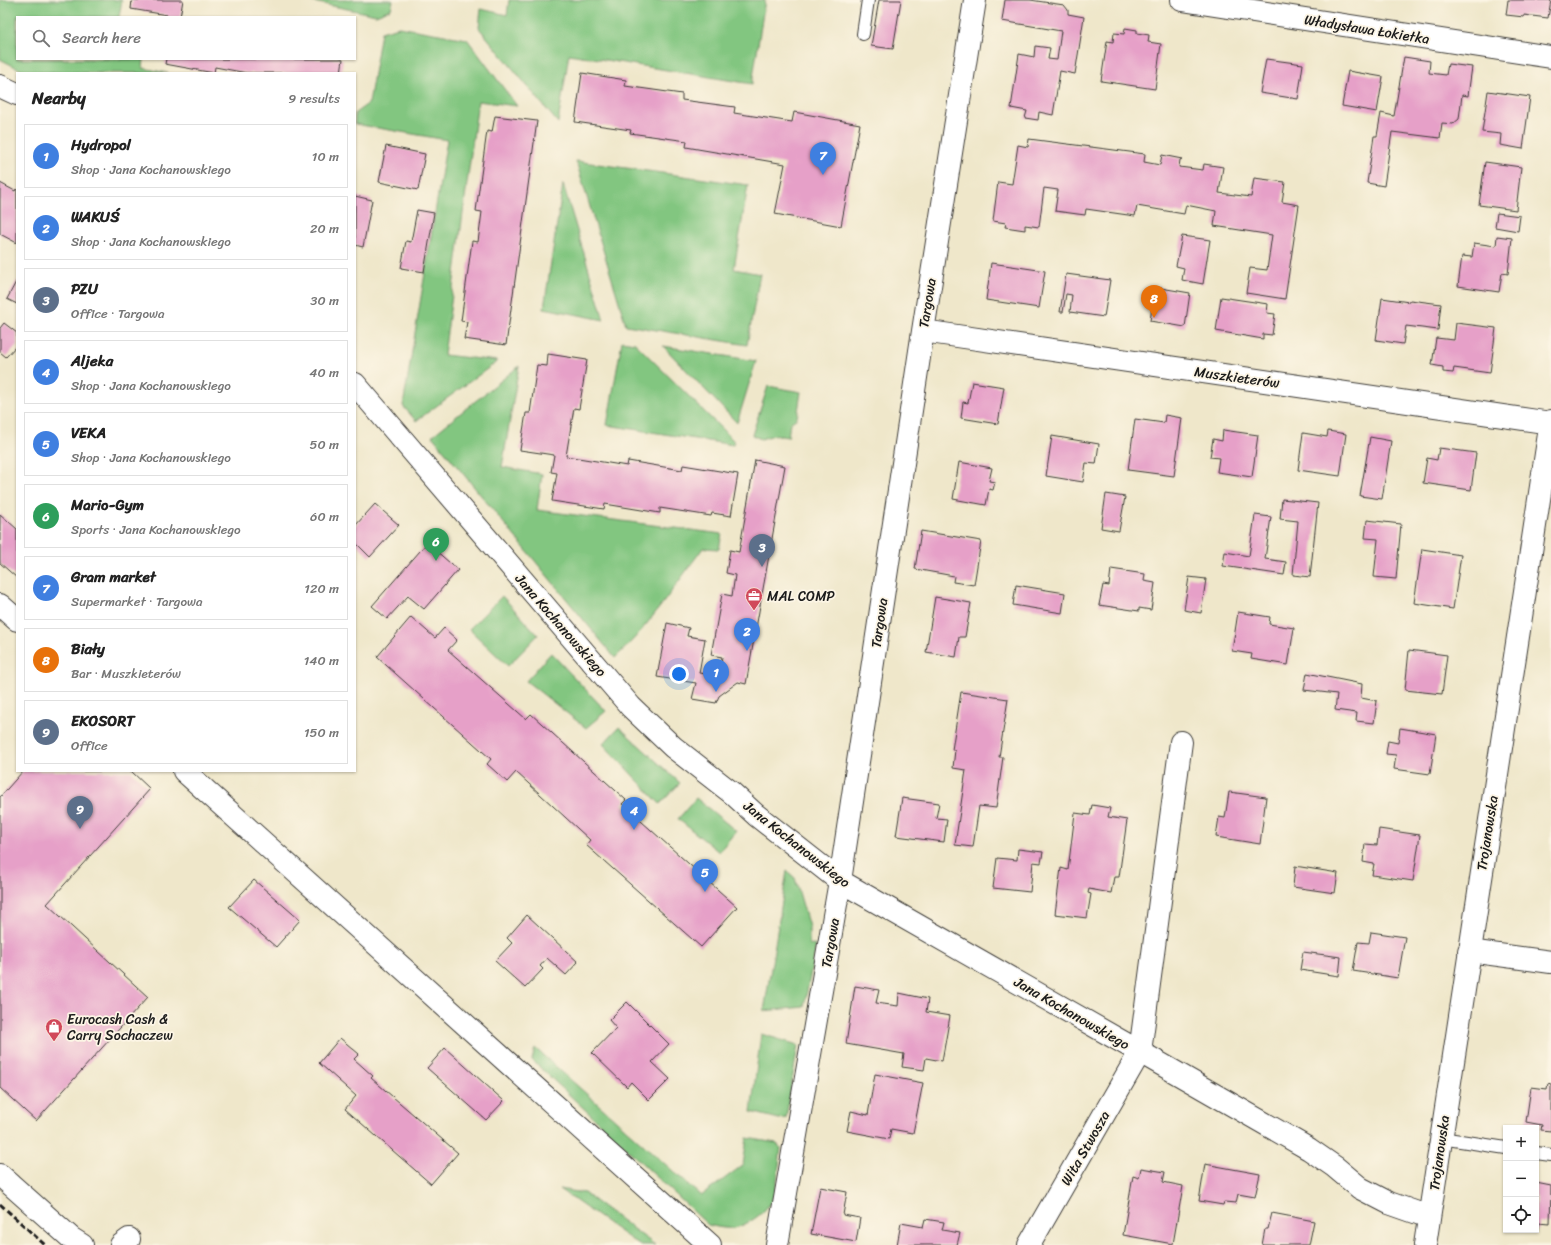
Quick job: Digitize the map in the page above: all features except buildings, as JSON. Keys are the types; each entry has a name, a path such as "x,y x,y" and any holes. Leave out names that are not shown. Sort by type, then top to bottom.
{"street":[{"name":"Targowa","path":"777,1245 840,881 923,331 975,0"},
{"name":"Władysława Łokietka","path":"1182,0 1551,57"},
{"path":"0,86 16,94"},
{"name":"Muszkieterów","path":"923,331 1551,422"},
{"name":"Jana Kochanowskiego","path":"356,385 631,706 673,747 840,881 1309,1149 1335,1167 1360,1188 1388,1203 1429,1217"},
{"name":"Trojanowska","path":"1425,1245 1551,422"},
{"path":"0,605 16,619"},
{"path":"1140,1052 1181,742"},
{"path":"185,772 710,1245"},
{"path":"1469,951 1551,962"},
{"name":"Wita Stwosza","path":"1029,1245 1140,1052"},
{"path":"0,1175 71,1238 82,1245"}],"lane":[{"path":"863,34 868,0"},
{"path":"1441,1138 1503,1148"},
{"path":"1539,1153 1551,1155"}],"green space":[{"path":"0,0 122,0 119,16 16,16 16,60 144,60 143,68 163,72 25,72 0,59"},
{"path":"304,0 393,0 391,9 376,15"},
{"path":"509,0 765,0 752,84 569,54 558,123 479,28 481,9 507,15"},
{"path":"399,27 467,39 517,106 478,101 444,355 498,361 416,421 403,406 447,140 356,124 356,112 369,103 381,32"},
{"path":"576,161 748,185 734,269 760,274 747,345 626,325"},
{"path":"563,184 604,320 544,308"},
{"path":"622,341 635,343 734,441 733,445 607,425"},
{"path":"663,346 756,361 737,423"},
{"path":"519,366 502,467 542,474 537,510 722,534 719,549 703,548 650,620 615,658 432,436"},
{"path":"768,386 801,392 797,418 790,423 788,437 774,435 761,439 752,435"},
{"path":"502,596 538,635 508,666 469,629"},
{"path":"551,653 606,711 586,728 526,681"},
{"path":"619,727 680,783 660,804 603,744"},
{"path":"696,798 736,831 719,852 678,819"},
{"path":"787,871 795,878 809,927 809,944 816,946 804,1007 764,1011"},
{"path":"761,1034 798,1045 786,1118 779,1119 751,1112"},
{"path":"535,1048 701,1196 743,1165 747,1138 776,1143 781,1148 776,1186 771,1202 759,1215 738,1227 727,1228 708,1225 532,1060"},
{"path":"559,1189 584,1193 655,1245 639,1245"}],"railway":[{"path":"0,1204 45,1245"}],"place":[{"name":"Gram market","path":"823,175"},
{"name":"Biały","path":"1154,318"},
{"name":"Mario-Gym","path":"436,561"},
{"name":"PZU","path":"762,567"},
{"name":"MAL COMP","path":"754,611"},
{"name":"WAKUŚ","path":"747,651"},
{"name":"Hydropol","path":"716,692"},
{"name":"EKOSORT","path":"80,829"},
{"name":"Aljeka","path":"634,830"},
{"name":"VEKA","path":"705,892"},
{"name":"Eurocash Cash & Carry Sochaczew","path":"54,1042"}]}
